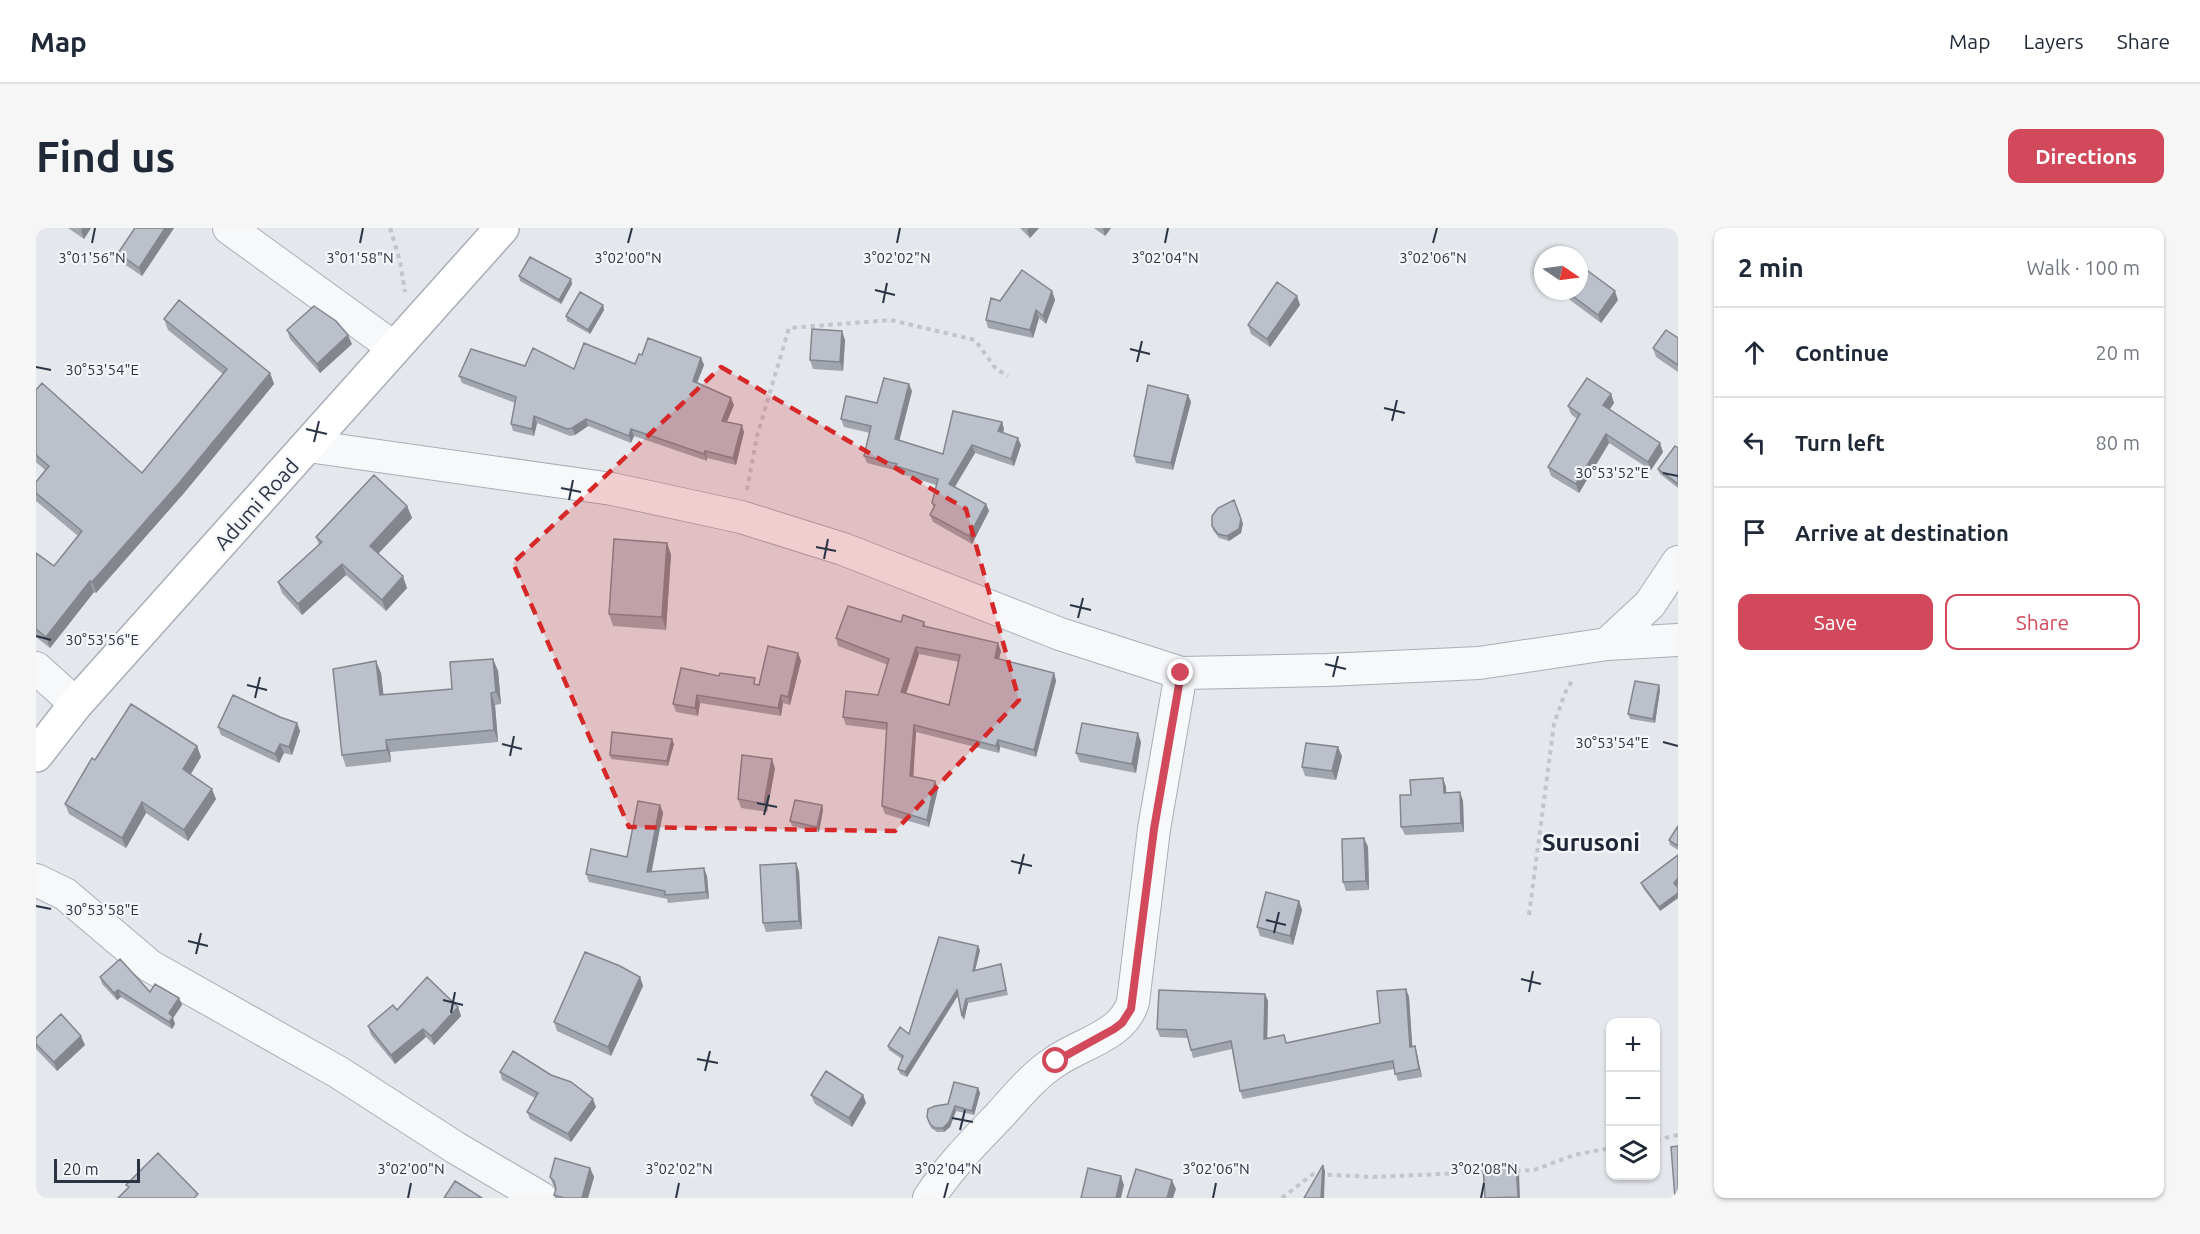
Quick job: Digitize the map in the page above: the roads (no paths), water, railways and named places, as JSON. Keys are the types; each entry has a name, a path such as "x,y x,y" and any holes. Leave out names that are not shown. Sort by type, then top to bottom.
{"main road":[{"name":"Adumi Road","path":"36,755 76,704 501,228"}],"street":[{"path":"229,228 402,338"},
{"path":"308,446 612,489 741,517 843,549 1060,634 1181,673 1327,670 1479,663 1607,644 1678,640"},
{"path":"1607,644 1650,604 1678,562"},
{"path":"36,668 76,704"},
{"path":"929,1198 946,1172 1034,1079 1056,1061 1114,1029 1122,1023 1131,1009 1154,829 1181,673"},
{"path":"36,880 65,894 150,966 338,1072 456,1148 541,1198"}],"district":[{"name":"Surusoni","path":"1591,842"}]}
